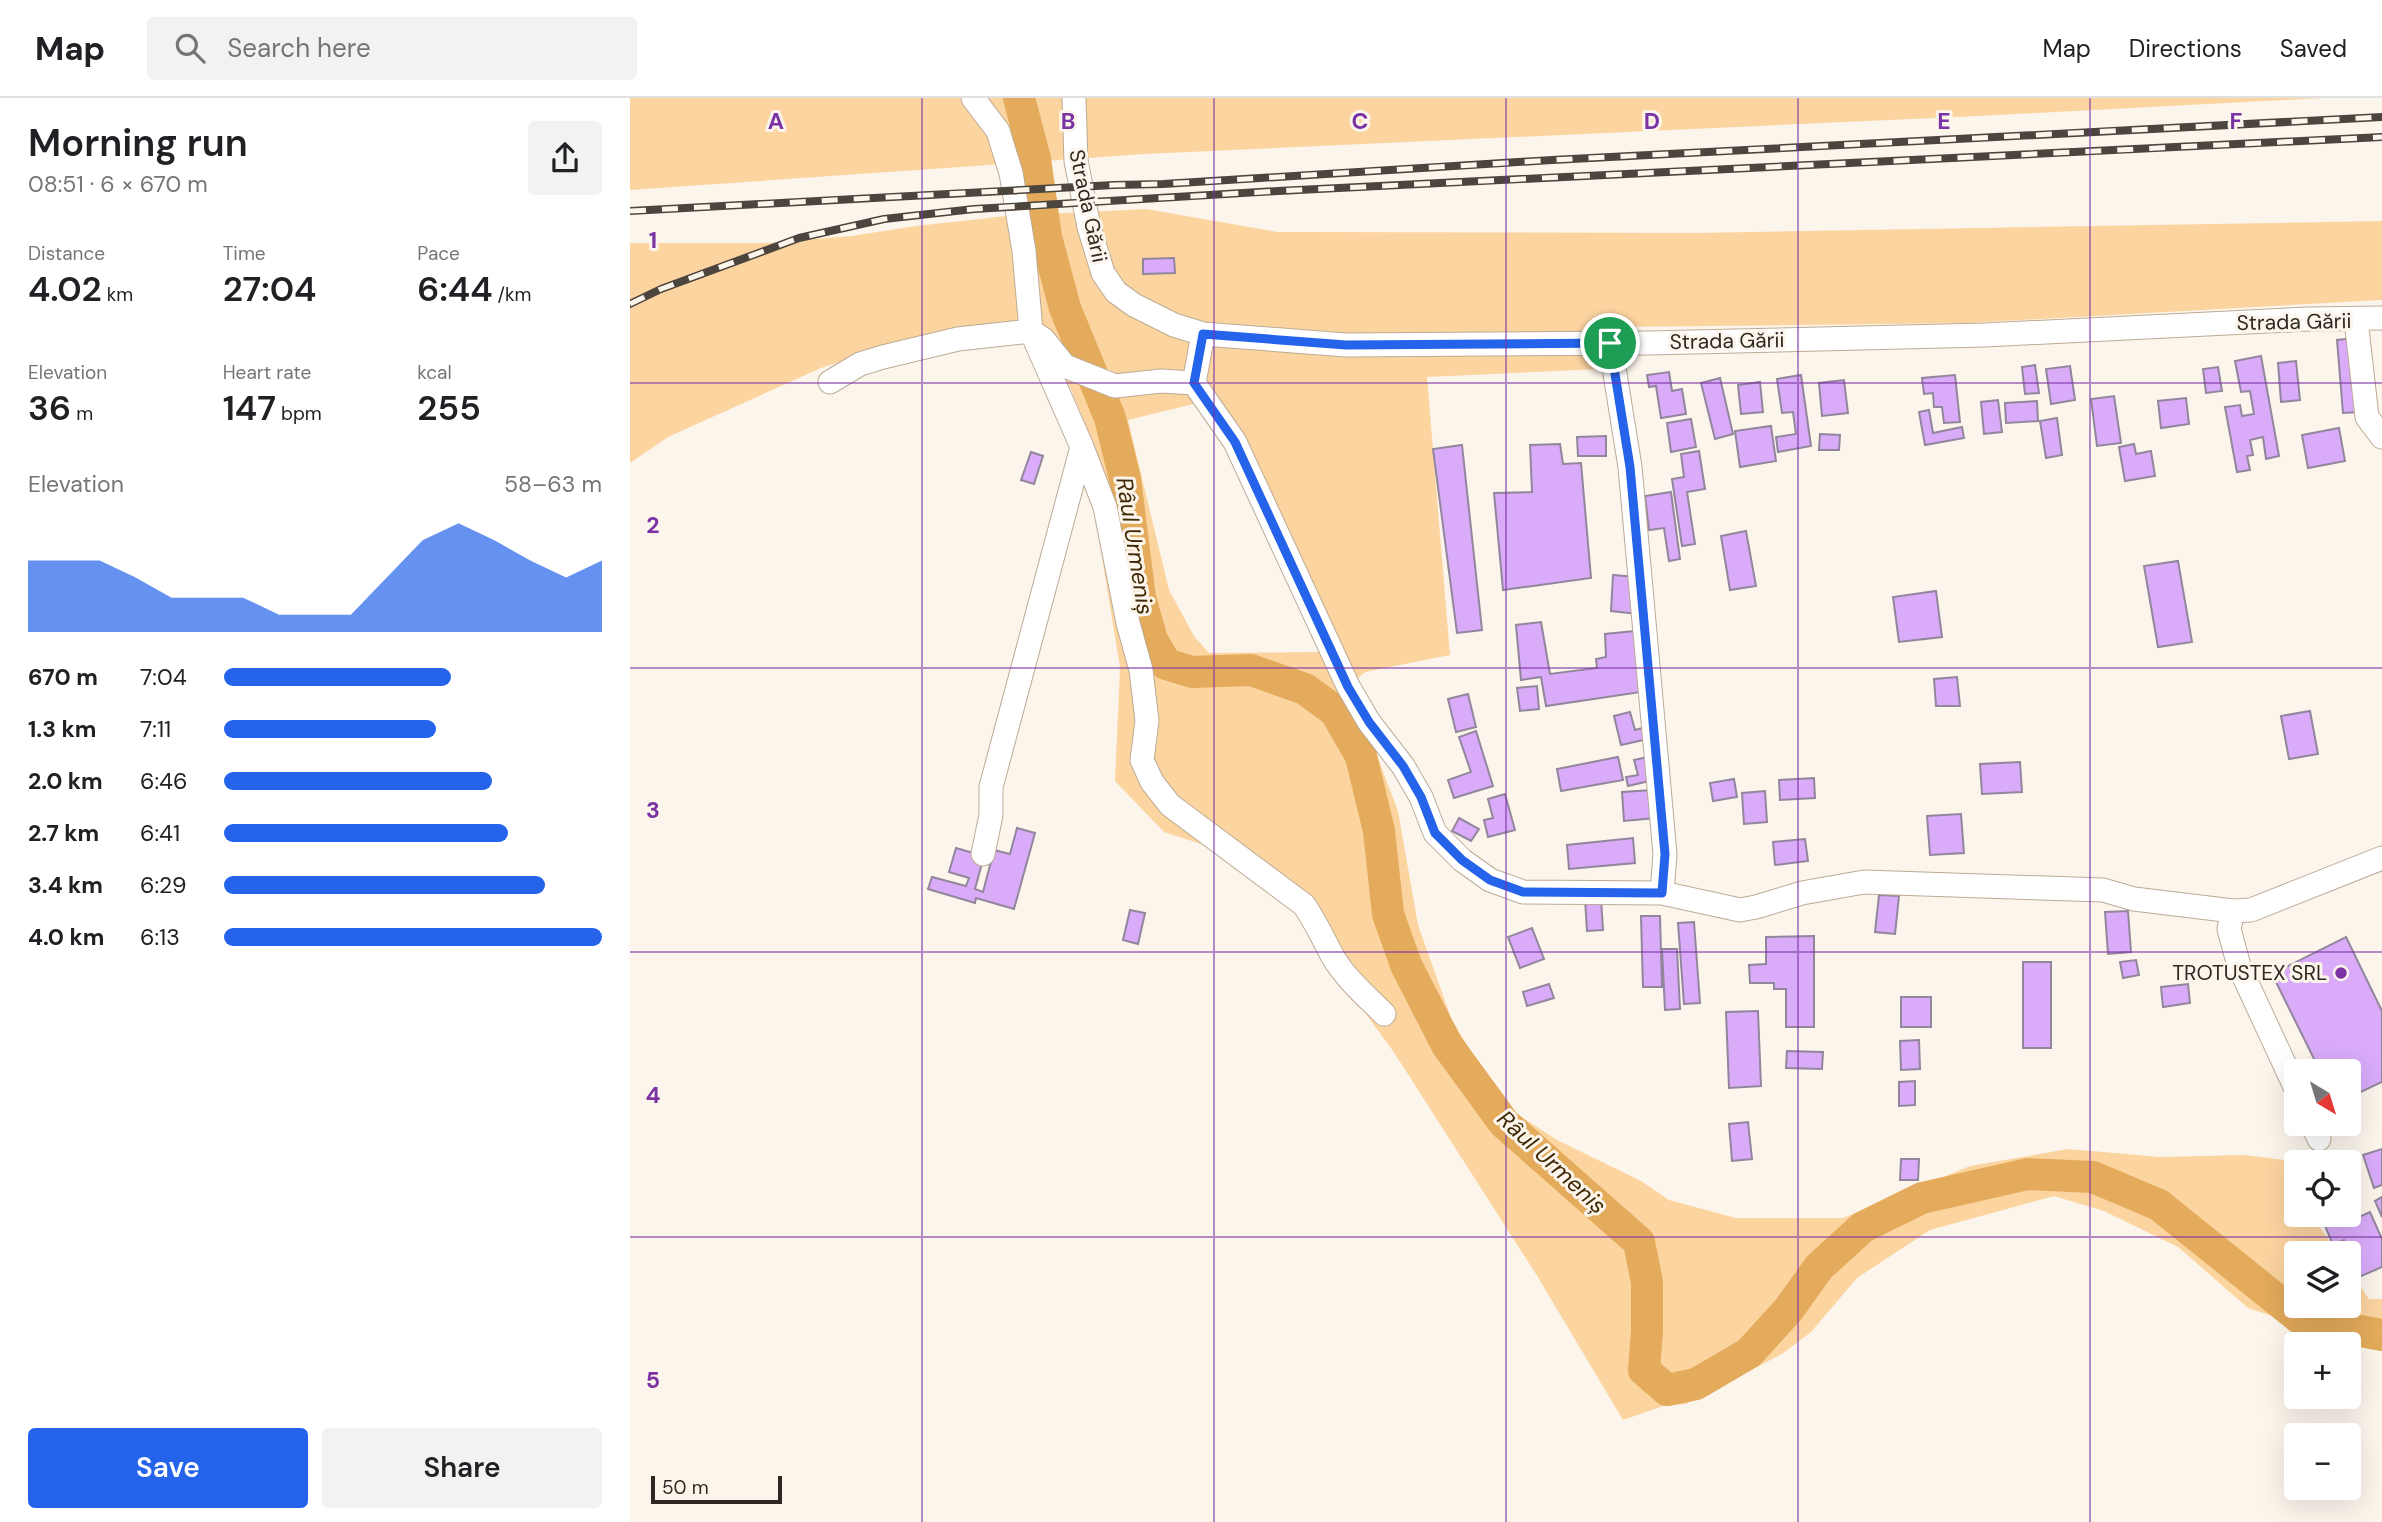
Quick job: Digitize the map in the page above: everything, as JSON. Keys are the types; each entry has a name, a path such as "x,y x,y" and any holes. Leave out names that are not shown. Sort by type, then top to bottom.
{"street":[{"path":"972,98 998,131 1011,173 1024,251 1031,331 1105,507 1128,623 1141,670 1147,721 1142,760 1152,782 1170,806 1304,905 1317,923 1334,959 1384,1014"},
{"name":"Strada Gării","path":"1074,98 1076,161 1088,227 1103,273 1116,292 1134,305 1174,326 1203,334 1346,345 1610,343 1985,335 2382,318"},
{"path":"2356,320 2367,417 2382,436"},
{"path":"831,382 860,364 883,357 958,339 1031,331 1042,338 1065,366 1115,386 1161,381 1194,383"},
{"path":"1203,334 1194,383 1235,442 1348,687 1369,722 1403,766 1421,797 1435,833 1462,860 1490,880 1523,892 1662,893 1740,910 1802,893 1864,882 2103,890 2134,898 2233,911 2250,910 2382,859"},
{"path":"1610,343 1630,467 1665,854 1662,893"},
{"path":"982,854 991,815 991,787 1082,447"},
{"path":"2233,911 2229,929 2239,966 2284,1063"}],"shaded area":[{"path":"630,98 2322,98 1145,154 630,190"},
{"path":"1146,209 1277,232 1696,233 2382,221 2382,300 1968,323 1615,327 1621,368 1427,377 1450,655 1365,672 1350,685 1398,811 1418,925 1451,1018 1487,1079 1514,1112 1557,1140 1641,1181 1669,1200 1736,1218 1843,1218 1970,1166 2068,1149 2160,1157 2245,1155 2284,1160 2284,1227 2320,1227 2329,1241 2284,1241 2284,1318 2361,1318 2361,1287 2369,1299 2382,1299 2382,1348 2361,1345 2361,1332 2321,1332 2248,1308 2178,1247 2104,1211 2054,1196 1930,1230 1857,1278 1811,1332 1782,1354 1686,1404 1663,1406 1623,1420 1536,1274 1395,1054 1340,978 1273,867 1164,832 1115,781 1120,667 1099,539 1090,436 1070,387 1006,321 929,333 821,368 668,437 630,463 630,243 766,243 851,236 1006,216","holes":["1218,398 1330,652 1209,653 1194,636 1169,590 1128,420"]}],"building":[{"path":"1174,258 1175,273 1143,274 1143,259"},
{"path":"2355,338 2360,412 2343,413 2337,340"},
{"path":"2261,356 2279,456 2266,459 2263,437 2250,440 2253,455 2247,456 2250,470 2237,472 2225,407 2240,405 2242,416 2254,414 2250,391 2241,392 2235,361"},
{"path":"2296,361 2300,400 2281,402 2278,363"},
{"path":"2035,365 2039,393 2025,394 2022,367"},
{"path":"2070,366 2075,400 2051,404 2046,369"},
{"path":"2218,367 2222,391 2206,393 2203,369"},
{"path":"1669,372 1672,391 1682,389 1686,414 1661,418 1656,386 1649,387 1647,375"},
{"path":"1801,375 1811,446 1778,452 1776,437 1796,434 1793,412 1782,413 1777,379"},
{"path":"1955,375 1960,422 1944,423 1942,407 1934,407 1933,393 1924,394 1922,378"},
{"path":"1720,378 1733,434 1715,439 1701,383"},
{"path":"1844,380 1848,413 1822,416 1819,383"},
{"path":"1760,382 1763,412 1741,414 1738,385"},
{"path":"2114,396 2121,443 2097,446 2091,399"},
{"path":"2186,398 2189,424 2161,428 2158,401"},
{"path":"1998,400 2002,432 1984,434 1981,402"},
{"path":"2037,401 2038,421 2006,423 2005,403"},
{"path":"1929,410 1933,433 1962,427 1964,438 1925,445 1919,412"},
{"path":"2057,418 2062,455 2046,458 2040,421"},
{"path":"1691,419 1696,447 1671,452 1667,423"},
{"path":"1771,426 1776,461 1740,467 1735,431"},
{"path":"2339,428 2345,461 2308,468 2302,435"},
{"path":"1820,434 1840,435 1839,450 1819,450"},
{"path":"1606,436 1606,456 1578,456 1577,437"},
{"path":"1560,444 1563,464 1581,463 1591,578 1503,590 1494,493 1532,492 1530,445"},
{"path":"2134,444 2136,454 2151,451 2155,476 2125,481 2119,447"},
{"path":"1462,445 1482,630 1457,633 1433,449"},
{"path":"1699,451 1705,489 1687,492 1695,544 1682,546 1672,479 1684,477 1681,454"},
{"path":"1031,452 1043,456 1034,484 1021,480"},
{"path":"1671,492 1680,559 1669,561 1664,528 1649,530 1645,496"},
{"path":"1746,531 1756,586 1730,590 1721,536"},
{"path":"2178,561 2192,642 2158,647 2144,566"},
{"path":"1613,575 1637,577 1637,614 1611,611"},
{"path":"1936,591 1942,637 1899,642 1893,597"},
{"path":"1541,622 1550,674 1597,668 1596,659 1606,657 1605,634 1634,631 1641,692 1546,706 1541,677 1521,680 1516,625"},
{"path":"1957,677 1960,706 1936,706 1934,679"},
{"path":"1537,686 1539,709 1520,711 1517,688"},
{"path":"1468,694 1476,727 1456,732 1448,699"},
{"path":"2310,711 2318,754 2289,759 2281,716"},
{"path":"1630,712 1635,730 1646,727 1648,739 1621,745 1614,716"},
{"path":"1476,731 1493,786 1454,798 1448,780 1471,772 1459,737"},
{"path":"1652,756 1658,779 1628,786 1626,777 1638,775 1634,760"},
{"path":"1618,757 1623,780 1561,791 1557,769"},
{"path":"2020,762 2022,792 1982,794 1980,764"},
{"path":"1814,778 1815,798 1780,800 1779,780"},
{"path":"1734,779 1737,797 1713,801 1710,783"},
{"path":"1652,790 1655,818 1624,821 1622,792"},
{"path":"1765,791 1767,822 1744,824 1742,793"},
{"path":"1505,794 1515,830 1488,837 1484,820 1493,818 1488,799"},
{"path":"1961,814 1964,853 1930,855 1927,816"},
{"path":"1459,818 1479,829 1471,841 1452,831"},
{"path":"1017,828 1035,833 1014,909 976,898 975,903 928,889 932,877 966,886 969,878 949,872 956,848 984,856 975,889 983,892 994,850 1010,854"},
{"path":"1633,838 1635,863 1569,869 1567,845"},
{"path":"1805,839 1808,861 1775,865 1773,842"},
{"path":"1879,895 1899,896 1895,934 1875,932"},
{"path":"1601,898 1603,930 1587,931 1585,899"},
{"path":"1130,910 1145,913 1138,944 1123,940"},
{"path":"2128,911 2131,952 2108,954 2105,912"},
{"path":"1641,916 1660,916 1662,987 1643,987"},
{"path":"1694,922 1700,1003 1684,1004 1678,923"},
{"path":"1532,928 1544,959 1520,968 1508,937"},
{"path":"1814,936 1814,1027 1786,1027 1786,989 1774,989 1774,983 1750,983 1749,965 1766,964 1766,937"},
{"path":"2346,937 2382,1011 2382,1082 2361,1092 2361,1059 2314,1059 2272,974"},
{"path":"1662,949 1677,949 1680,1009 1665,1010"},
{"path":"2136,960 2139,975 2123,978 2120,962"},
{"path":"2023,962 2051,962 2051,1048 2023,1048"},
{"path":"1549,984 1554,998 1527,1006 1523,992"},
{"path":"2188,984 2190,1003 2163,1007 2161,987"},
{"path":"1901,997 1931,997 1931,1027 1901,1027"},
{"path":"1758,1011 1761,1086 1729,1088 1726,1012"},
{"path":"1919,1040 1920,1069 1901,1070 1900,1041"},
{"path":"1787,1051 1823,1052 1822,1069 1786,1068"},
{"path":"1915,1081 1915,1105 1899,1106 1899,1082"},
{"path":"1748,1122 1752,1159 1732,1161 1729,1124"},
{"path":"2382,1149 2382,1185 2374,1188 2363,1155"},
{"path":"1901,1159 1919,1159 1918,1180 1900,1180"},
{"path":"2382,1197 2382,1217 2375,1201"},
{"path":"2370,1212 2382,1239 2382,1267 2361,1276 2361,1241 2331,1241 2325,1227 2361,1227 2361,1216"}],"waterway":[{"name":"Râul Urmeniș","path":"1019,98 1035,159 1046,237 1065,308 1110,418 1125,479 1140,598 1152,640 1166,664 1192,672 1251,670 1305,689 1335,711 1361,756 1379,831 1388,914 1406,965 1447,1045 1504,1123 1639,1242 1647,1282 1644,1370 1667,1390 1696,1384 1749,1353 1789,1309 1819,1267 1863,1227 1922,1198 2028,1174 2093,1177 2159,1205 2302,1320 2382,1335"}],"railway":[{"path":"630,211 2382,117"},
{"path":"630,304 661,289 799,238 884,219 974,209 1278,191 2382,137"}],"place":[{"name":"TROTUSTEX SRL","path":"2341,973"}],"route":[{"path":"1203,334 1346,345 1610,343 1630,467 1665,854 1662,893 1523,892 1490,880 1462,860 1435,833 1421,797 1390,747 1369,722 1329,650 1235,442 1194,383 1203,334"}]}
